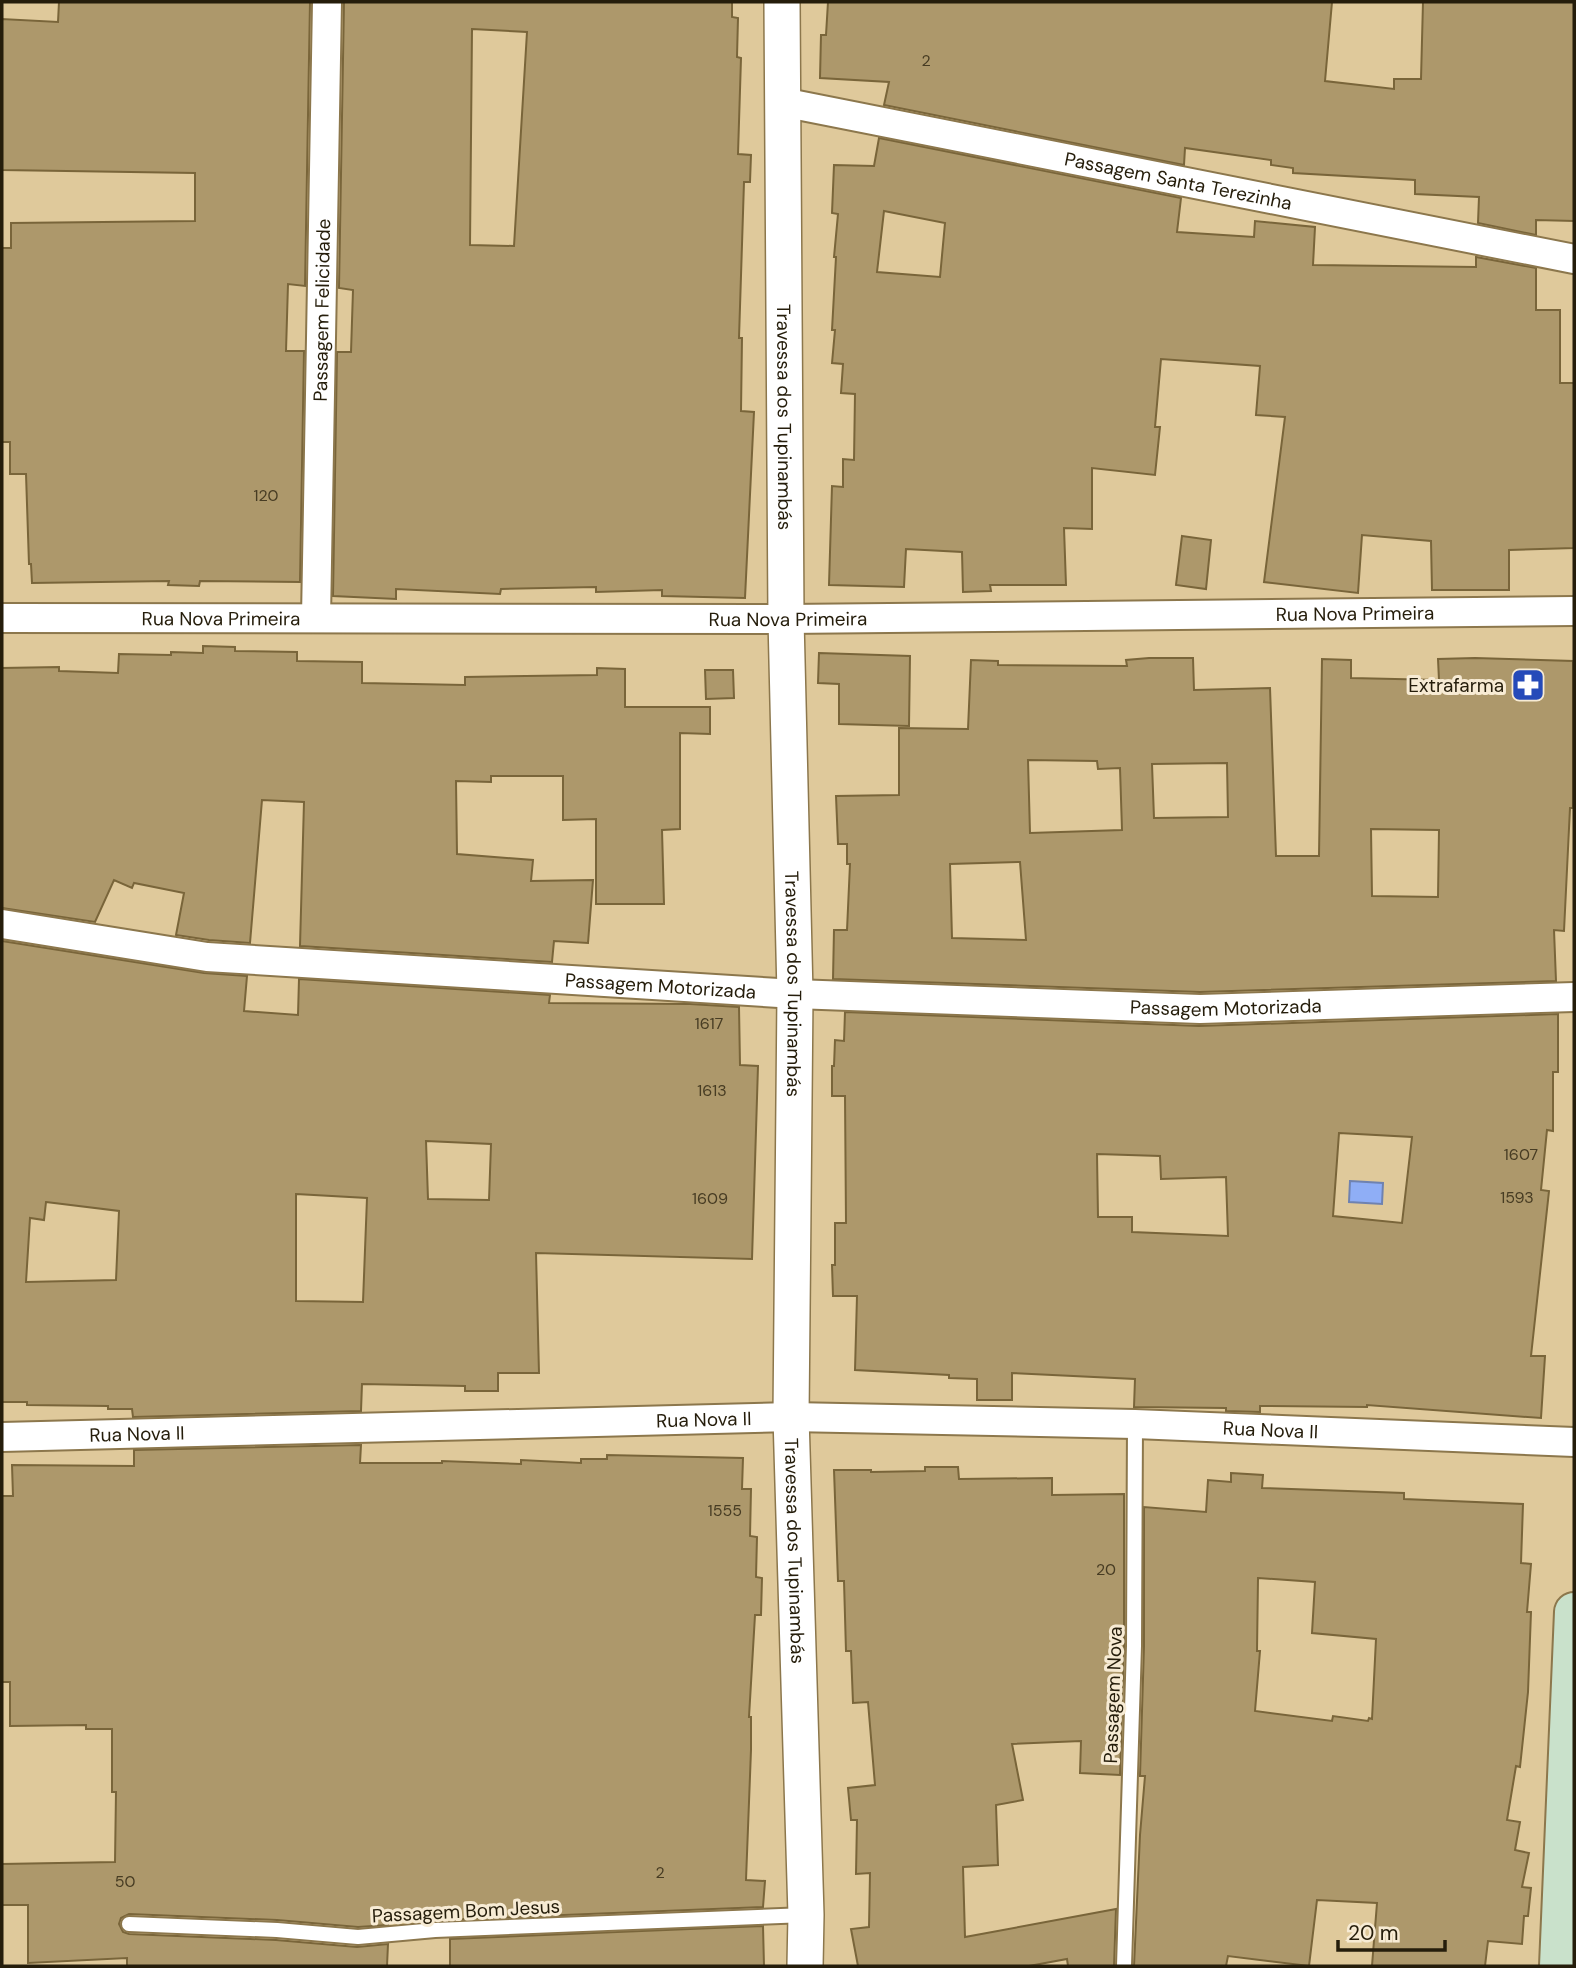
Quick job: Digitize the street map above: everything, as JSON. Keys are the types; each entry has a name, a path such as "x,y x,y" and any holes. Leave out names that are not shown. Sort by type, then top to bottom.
{"main road":[{"path":"1559,1966 1574,1612"}],"street":[{"name":"Passagem Felicidade","path":"316,618 327,2"},
{"name":"Travessa dos Tupinambás","path":"782,2 786,619 795,994 791,1417 806,1915 805,1966"},
{"name":"Passagem Santa Terezinha","path":"782,102 1574,259"},
{"name":"Rua Nova Primeira","path":"2,618 786,619 1574,611"},
{"name":"Passagem Motorizada","path":"2,924 207,957 795,994 1199,1009 1574,998"},
{"name":"Rua Nova II","path":"2,1437 791,1417 1135,1424 1574,1442"}],"lane":[{"name":"Passagem Nova","path":"1124,1966 1134,1646 1135,1424"},
{"name":"Passagem Bom Jesus","path":"129,1924 277,1930 358,1937 435,1930 806,1915"}],"water":[{"path":"1350,1181 1383,1183 1382,1204 1349,1202"}],"building":[{"path":"59,2 310,2 305,286 288,284 286,351 304,351 300,582 200,581 199,586 168,585 169,581 32,583 26,474 10,474 10,442 2,442 2,248 11,248 11,223 195,221 195,173 2,170 2,19 58,22"},
{"path":"344,2 732,2 732,17 738,18 737,57 741,58 738,154 751,155 750,182 744,182 739,338 742,338 741,411 754,412 745,598 662,596 662,590 596,592 596,587 501,589 500,594 396,589 396,599 333,596 337,352 351,352 353,290 339,288","holes":["472,29 527,32 514,246 470,245"]},
{"path":"828,2 1332,2 1325,81 1394,89 1394,79 1421,79 1423,2 1574,2 1574,221 1536,220 1536,235 1478,223 1479,197 1415,194 1415,180 1293,173 1293,168 1271,165 1271,160 1185,148 1184,165 884,105 889,82 820,78 821,35 826,35"},
{"path":"879,138 1181,198 1177,232 1254,237 1255,221 1315,227 1313,265 1476,267 1476,257 1536,268 1536,310 1560,310 1560,383 1574,383 1574,548 1509,550 1509,590 1432,590 1431,541 1362,535 1358,593 1264,582 1285,417 1256,415 1260,366 1161,359 1155,427 1160,427 1155,475 1092,468 1092,529 1064,528 1066,585 990,585 991,591 963,592 962,552 906,549 904,587 829,585 832,486 843,487 843,459 854,460 855,394 841,393 843,364 832,363 835,330 832,330 834,257 838,214 832,213 834,165 874,166","holes":["884,211 945,223 940,277 877,272"]},
{"path":"1182,536 1211,540 1206,589 1176,585"},
{"path":"203,646 235,647 235,651 297,652 297,661 362,662 362,683 465,685 465,677 597,675 597,668 625,669 625,707 710,707 710,734 680,733 680,829 662,830 664,904 596,904 596,819 563,820 563,776 491,776 491,782 456,781 457,854 533,860 531,881 593,880 588,943 554,941 552,962 300,946 304,802 262,800 250,943 176,935 184,893 134,883 132,888 114,880 95,922 2,908 2,668 59,667 59,671 118,673 119,654 203,653"},
{"path":"819,653 910,656 909,726 839,724 839,684 818,683"},
{"path":"1193,658 1194,690 1270,688 1276,856 1319,856 1322,659 1351,660 1351,678 1439,680 1438,659 1573,661 1573,808 1570,808 1564,931 1554,930 1556,981 1200,992 833,979 834,930 847,930 850,864 847,864 847,844 838,844 836,796 899,795 899,728 968,729 971,660 998,661 998,665 1127,666 1126,660","holes":["1028,760 1097,761 1098,769 1120,768 1122,830 1030,833","1227,763 1228,817 1154,818 1152,764","1371,829 1439,830 1438,897 1372,896","1020,862 1026,940 952,938 950,864"]},
{"path":"705,670 733,670 734,698 706,699"},
{"path":"2,941 204,973 247,976 244,1011 298,1015 299,979 550,995 549,1003 739,1007 740,1065 758,1066 752,1259 536,1253 539,1373 498,1373 498,1391 465,1391 465,1386 362,1384 361,1411 133,1417 132,1409 108,1409 108,1406 2,1402","holes":["426,1141 491,1144 489,1200 428,1199","296,1194 367,1198 363,1302 296,1301","46,1202 119,1211 116,1280 26,1282 30,1218 44,1220"]},
{"path":"845,1012 1199,1026 1558,1014 1558,1072 1553,1072 1553,1131 1547,1130 1541,1190 1549,1191 1531,1356 1545,1356 1541,1418 1367,1405 1260,1406 1260,1412 1226,1411 1226,1408 1134,1407 1135,1379 1012,1373 1012,1400 977,1400 977,1379 855,1370 857,1296 833,1296 835,1223 846,1223 845,1096 832,1096 832,1066 835,1040 844,1041","holes":["1339,1133 1412,1137 1402,1223 1333,1216","1097,1154 1160,1156 1161,1179 1226,1177 1228,1236 1132,1232 1132,1217 1098,1217"]},
{"path":"361,1445 360,1463 442,1461 521,1464 521,1460 581,1463 581,1459 607,1459 607,1455 743,1458 742,1489 751,1489 750,1536 757,1537 756,1577 762,1578 761,1615 755,1615 749,1717 751,1750 746,1880 765,1881 763,1907 439,1920 388,1919 388,1925 358,1927 277,1920 129,1914 121,1918 119,1924 123,1932 129,1934 276,1940 357,1947 388,1944 387,1966 127,1966 127,1958 28,1963 28,1905 2,1905 2,1864 115,1862 116,1792 112,1792 112,1729 86,1729 86,1725 10,1726 10,1682 2,1682 2,1496 13,1496 12,1465 134,1466 134,1450"},
{"path":"925,1467 958,1467 959,1479 1052,1478 1052,1495 1124,1494 1124,1646 1120,1775 1080,1773 1081,1741 1012,1744 1023,1800 996,1805 998,1865 963,1867 965,1937 1116,1909 1114,1966 1068,1966 1067,1959 1029,1966 858,1966 851,1929 869,1927 870,1873 856,1874 857,1820 851,1820 848,1788 875,1785 868,1702 853,1703 851,1651 846,1651 844,1581 838,1581 834,1470 925,1471"},
{"path":"1231,1473 1263,1475 1262,1488 1404,1493 1404,1499 1523,1504 1521,1563 1531,1564 1527,1612 1531,1612 1528,1692 1520,1767 1516,1766 1507,1820 1520,1822 1515,1850 1529,1853 1522,1887 1531,1888 1528,1916 1524,1916 1522,1944 1488,1941 1485,1966 1372,1966 1377,1903 1317,1900 1309,1966 1228,1956 1226,1966 1134,1966 1145,1776 1140,1776 1144,1507 1206,1512 1208,1480 1231,1482","holes":["1258,1578 1315,1582 1312,1633 1376,1639 1372,1719 1369,1718 1368,1721 1333,1716 1332,1721 1255,1711 1260,1651 1257,1651"]},
{"path":"763,1926 764,1966 450,1966 450,1939"}],"place":[{"name":"Extrafarma","path":"1528,685"}]}
